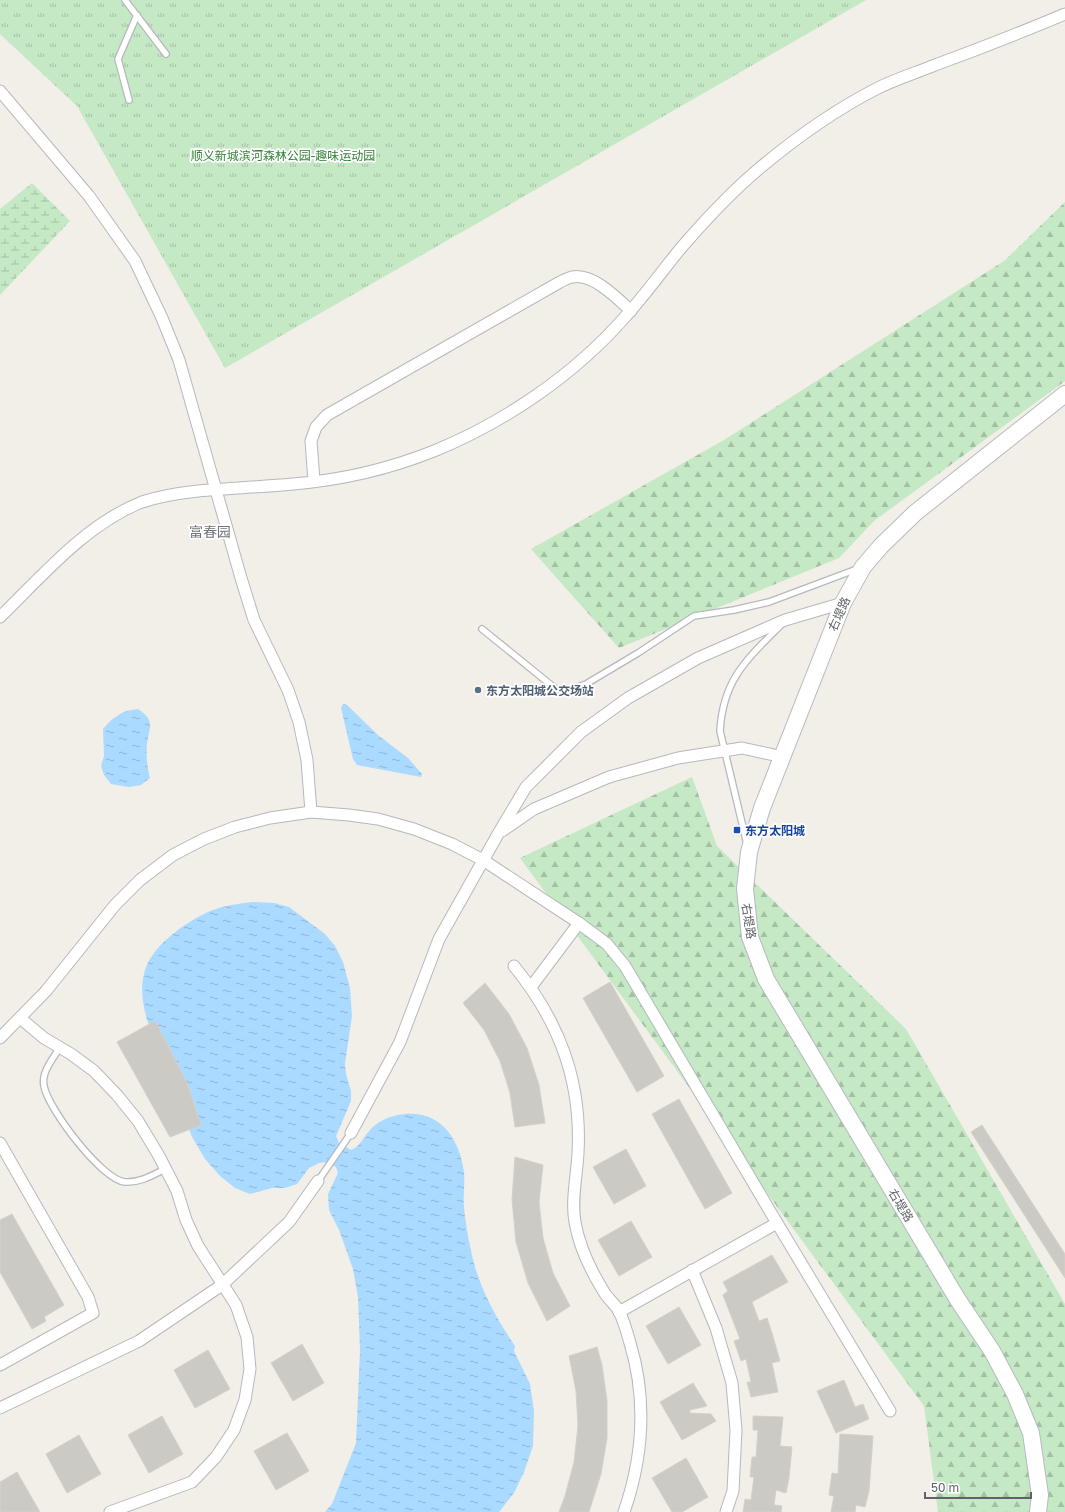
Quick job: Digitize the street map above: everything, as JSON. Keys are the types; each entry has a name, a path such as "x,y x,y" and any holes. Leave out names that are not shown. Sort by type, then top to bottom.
{"main road":[{"name":"右堤路","path":"1038,1512 1040,1495 1031,1433 1015,1394 992,1351 958,1300 766,979 750,937 745,889 749,852 762,808 843,603 863,567 881,546 915,513 1065,394"}],"street":[{"path":"1,612 57,560 114,515 144,501 177,494 215,489 347,477 391,466 435,450 471,434 518,407 553,383 592,351 631,311 680,249 715,210 760,168 803,134 879,87 1065,14"},
{"path":"0,91 89,196 135,261 162,318 179,360 254,620 288,690 298,722 306,760 311,812"},
{"path":"314,481 311,441 316,427 327,415 560,282 573,277 588,279 609,290 631,311"},
{"path":"351,1133 400,1042 438,939 526,787 582,732 628,698 692,662 786,620 843,603"},
{"path":"498,834 534,809 609,776 678,758 742,748 783,757"},
{"path":"0,1038 46,990 115,904 140,880 173,855 204,839 235,827 270,818 311,812 378,819 414,829 452,844 483,860 579,923 607,944 625,966 890,1411"},
{"path":"531,987 579,923"},
{"path":"514,966 531,987 550,1020 563,1048 573,1081 577,1108 578,1152 574,1190 575,1222 584,1252 604,1292 619,1312 634,1358 641,1400 640,1443 632,1489 624,1512"},
{"path":"20,1018 44,1038 60,1047 94,1071 117,1095 138,1121 177,1191 186,1220 198,1246 236,1306 247,1337 250,1369 245,1400 234,1430 216,1457 192,1482 110,1512"},
{"path":"0,1143 88,1297 93,1313 0,1365"},
{"path":"0,1408 139,1341 222,1285 289,1222 318,1181"},
{"path":"619,1312 777,1223"},
{"path":"692,1270 716,1328 732,1383 736,1430 733,1491 726,1512"}],"lane":[{"path":"126,0 166,54"},
{"path":"129,100 118,59 136,15"},
{"path":"482,628 556,689 570,690 586,684 694,616 734,610 769,602 863,567"},
{"path":"749,852 724,751 720,731 721,713 729,687 744,663 786,620"},
{"path":"60,1047 44,1074 44,1086 53,1107 76,1142 107,1174 124,1182 140,1181 166,1169"},
{"path":"318,1181 351,1133"}],"green space":[{"name":"顺义新城滨河森林公园-趣味运动园","path":"0,0 866,0 225,368 77,106 0,34"},
{"path":"32,183 70,221 0,295 0,209"},
{"path":"1065,202 1065,381 874,521 839,558 619,648 531,549 724,440 1004,261"},
{"path":"692,777 717,846 906,1029 1065,1304 1065,1512 938,1512 924,1406 520,858"}],"water":[{"path":"343,704 347,705 379,736 408,758 422,774 421,777 357,765 353,759 341,708"},
{"path":"138,709 147,717 150,725 147,744 147,765 150,778 141,785 129,787 111,784 104,775 101,766 104,756 103,729 119,715"},
{"path":"252,902 274,903 289,907 325,934 335,946 343,962 350,988 352,1016 345,1063 346,1074 351,1091 351,1101 336,1136 339,1143 351,1150 354,1149 359,1145 369,1131 379,1123 394,1116 412,1114 424,1115 435,1120 444,1127 457,1146 464,1172 464,1208 468,1238 475,1267 492,1308 515,1346 514,1351 530,1384 534,1411 533,1446 524,1472 514,1493 499,1512 325,1512 332,1504 356,1443 360,1350 358,1297 353,1269 339,1230 329,1210 328,1194 338,1173 336,1167 327,1162 319,1163 309,1168 297,1184 285,1188 272,1188 250,1194 235,1188 220,1176 205,1159 192,1137 147,1020 142,997 142,985 147,964 160,946 169,937 208,912 235,904"}],"building":[{"path":"610,982 664,1076 637,1092 583,998"},
{"path":"485,983 509,1014 527,1048 539,1085 545,1123 515,1127 510,1093 500,1061 484,1030 463,1003"},
{"path":"155,1021 187,1083 201,1125 170,1137 117,1042"},
{"path":"679,1099 732,1193 705,1209 652,1114"},
{"path":"982,1125 1065,1254 1065,1278 971,1132"},
{"path":"626,1149 646,1186 614,1204 593,1167"},
{"path":"515,1157 543,1165 539,1202 543,1238 553,1273 570,1306 547,1321 528,1283 516,1242 512,1199"},
{"path":"12,1214 64,1305 44,1317 46,1321 32,1329 0,1272 0,1220"},
{"path":"631,1221 652,1257 619,1276 598,1240"},
{"path":"772,1255 788,1282 752,1302 759,1321 767,1318 772,1333 780,1361 772,1363 778,1392 751,1397 747,1382 751,1382 746,1359 741,1361 734,1341 740,1339 723,1295 728,1291 723,1282"},
{"path":"679,1307 701,1345 668,1364 646,1326"},
{"path":"302,1344 324,1383 293,1401 271,1363"},
{"path":"597,1347 602,1365 607,1401 607,1438 601,1474 589,1512 559,1512 574,1462 578,1426 576,1391 569,1356"},
{"path":"208,1350 230,1389 195,1408 174,1370"},
{"path":"844,1380 855,1407 863,1404 869,1419 836,1433 817,1391"},
{"path":"693,1383 707,1406 690,1410 690,1413 711,1414 716,1421 682,1440 660,1402"},
{"path":"162,1416 183,1454 149,1473 128,1435"},
{"path":"753,1416 783,1417 780,1446 792,1447 786,1493 776,1490 774,1505 782,1506 781,1512 743,1512 745,1499 751,1500 754,1477 750,1477 752,1457 756,1457 758,1430 753,1430"},
{"path":"287,1433 309,1471 276,1490 254,1451"},
{"path":"840,1434 873,1436 869,1491 865,1507 856,1505 855,1512 831,1512 834,1496 829,1495 832,1473 838,1474"},
{"path":"79,1435 101,1474 67,1493 46,1454"},
{"path":"686,1458 708,1497 682,1512 672,1512 652,1478"},
{"path":"17,1472 40,1512 0,1512 0,1482"}],"place":[{"name":"东方太阳城公交场站","path":"478,690"},
{"name":"东方太阳城","path":"737,830"}],"district":[{"name":"富春园","path":"210,531"}]}
